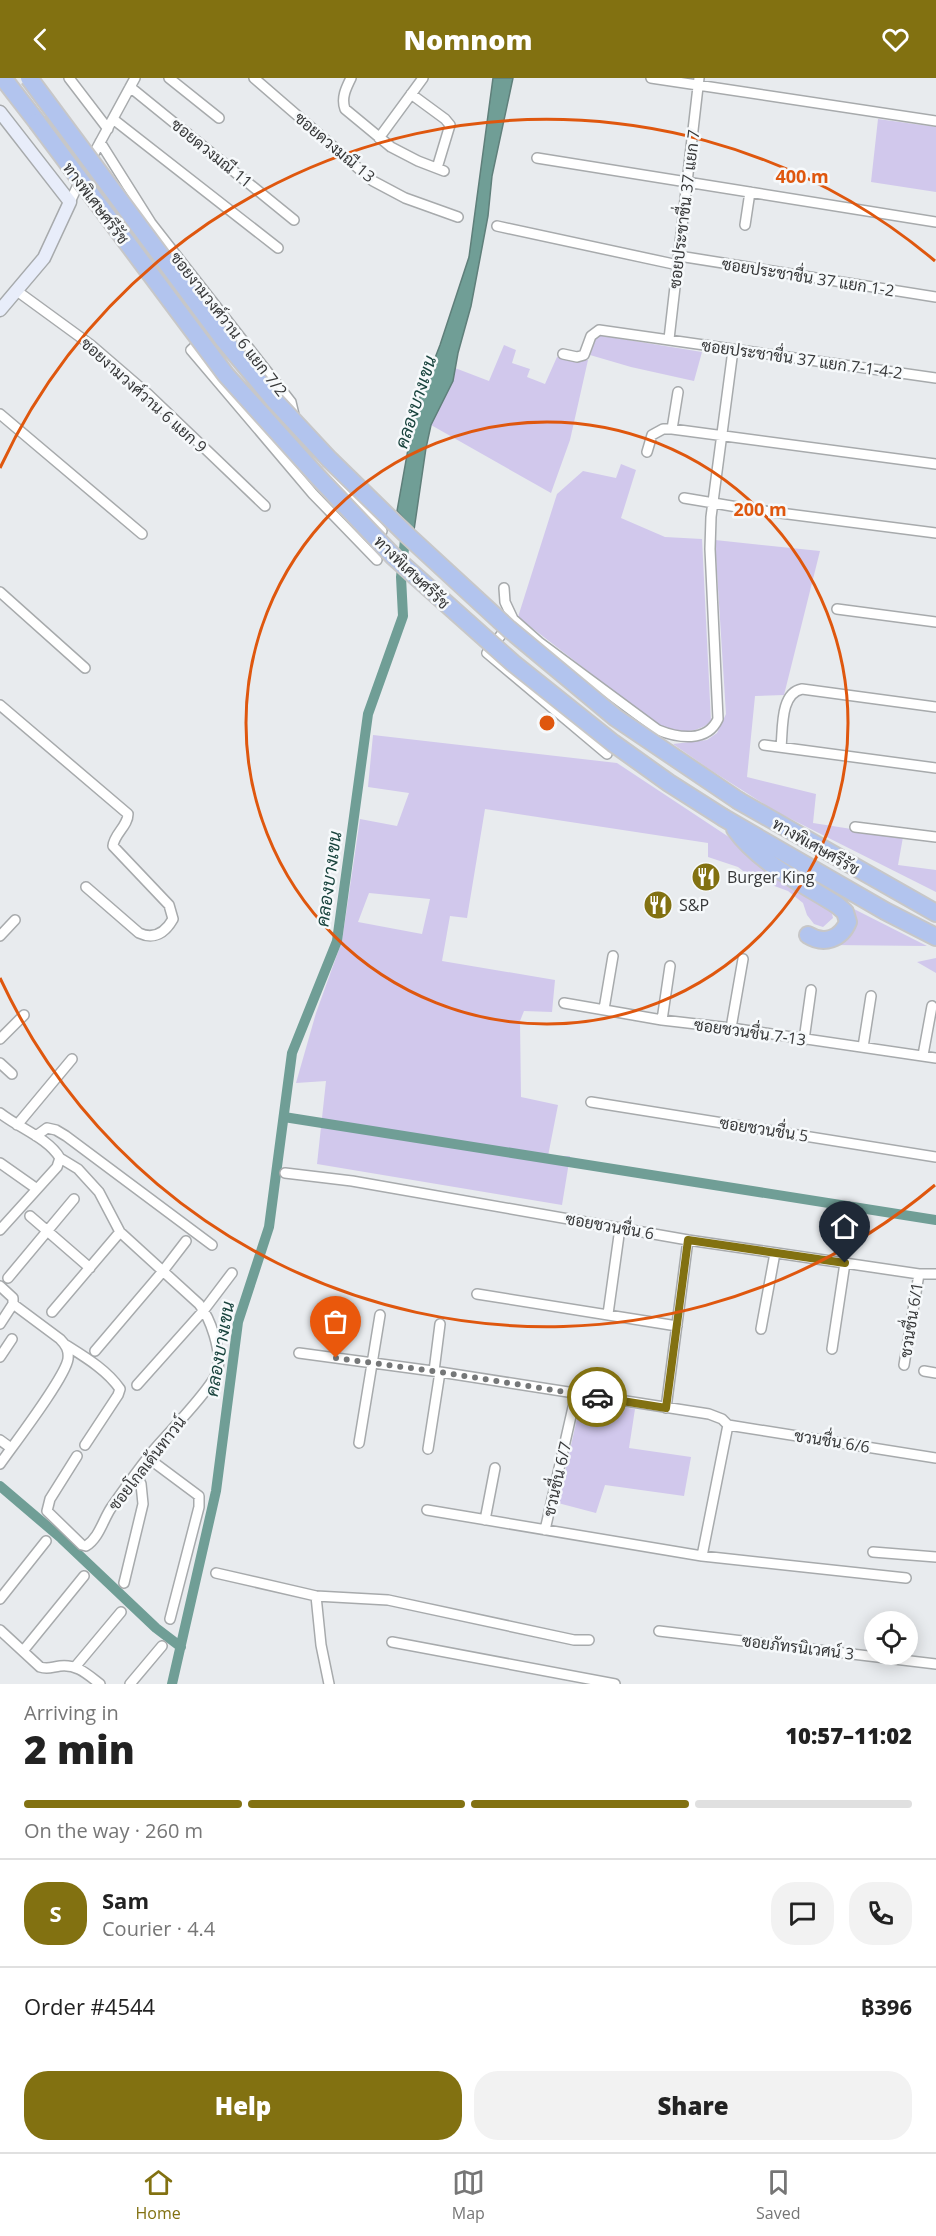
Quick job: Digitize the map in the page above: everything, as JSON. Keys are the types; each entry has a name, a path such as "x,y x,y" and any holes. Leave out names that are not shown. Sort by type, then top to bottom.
{"highway":[{"name":"ทางพิเศษศรีรัช","path":"3,78 226,375 394,557 513,663 669,783 885,911 936,937"},
{"name":"ทางพิเศษศรีรัช","path":"30,78 223,339 275,401 329,459 407,536 509,629 616,718 739,801 936,913"},
{"path":"727,819 744,842 765,859 845,912 848,922 839,936 832,939 817,939 808,935"},
{"path":"879,882 936,902"}],"street":[{"path":"69,78 108,129"},
{"path":"169,78 219,118"},
{"name":"ซอยดวงมณี 13","path":"254,78 374,181 405,198 458,217"},
{"path":"350,78 344,92 345,109 380,138 404,154 441,169 450,125 411,94"},
{"path":"380,138 423,78"},
{"path":"651,78 699,82 936,121"},
{"path":"0,310 44,258 100,142 133,82"},
{"name":"ซอยดวงมณี 11","path":"133,82 294,220"},
{"name":"ซอยประชาชื่น 37 แยก 7","path":"669,339 699,82"},
{"path":"0,112 70,202"},
{"path":"113,119 278,248"},
{"name":"ซอยงามวงศ์วาน 6 แยก 7/2","path":"100,142 150,222 291,402 299,434 324,467 382,531"},
{"path":"537,158 936,222"},
{"path":"745,225 750,192"},
{"name":"ซอยประชาชื่น 37 แยก 1-2","path":"497,226 679,261 936,297"},
{"name":"ซอยงามวงศ์วาน 6 แยก 9","path":"17,291 91,345 149,395 265,506"},
{"path":"224,319 191,350 313,494 377,560"},
{"name":"ซอยประชาชื่น 37 แยก 7-1-4-2","path":"562,354 577,357 584,355 591,336 599,330 936,378"},
{"path":"504,588 505,602 513,619 539,642 658,730 677,737 706,733 718,719 710,549 713,502 733,350"},
{"path":"672,429 678,392"},
{"path":"0,414 142,534"},
{"path":"647,452 652,435 663,429 672,429 936,464"},
{"path":"684,498 749,509 936,533"},
{"path":"0,592 85,668"},
{"path":"837,609 936,622"},
{"path":"513,619 487,653 607,754"},
{"path":"781,747 787,698 796,690 936,707"},
{"path":"0,705 128,814 128,820 113,841 113,846 169,904 173,920 161,933 153,937 146,936 139,933 86,887"},
{"path":"764,745 936,768"},
{"path":"855,827 936,837"},
{"path":"0,936 15,920"},
{"path":"604,1010 613,956"},
{"path":"731,1028 743,959"},
{"path":"662,1020 670,966"},
{"path":"804,1040 811,990"},
{"path":"863,1047 871,996"},
{"name":"ซอยชวนชื่น 7-13","path":"564,1003 662,1020 936,1058"},
{"path":"923,1055 932,1006"},
{"path":"0,1039 24,1015"},
{"path":"17,1125 72,1059"},
{"path":"0,1063 12,1074"},
{"name":"ซอยชวนชื่น 5","path":"591,1102 936,1157"},
{"name":"ซอยโกลเด้นทาวน์","path":"0,1113 36,1136 60,1158 78,1169 99,1192 120,1232 204,1310 214,1335 218,1371 210,1384 148,1458 110,1510 92,1542 86,1546 82,1545 47,1511 50,1499 77,1456"},
{"path":"36,1136 47,1128 66,1136 212,1245"},
{"path":"0,1230 57,1167 60,1158"},
{"path":"0,1163 37,1189"},
{"name":"ซอยชวนชื่น 6","path":"285,1173 352,1181 688,1240 919,1274 936,1274"},
{"path":"8,1278 74,1199"},
{"path":"30,1216 90,1268"},
{"path":"608,1314 620,1228"},
{"path":"52,1312 120,1232"},
{"path":"666,1408 688,1240"},
{"path":"95,1351 186,1241"},
{"path":"761,1329 775,1253"},
{"path":"832,1349 845,1263"},
{"path":"136,1385 204,1310 232,1274"},
{"name":"ชวนชื่น 6/1","path":"904,1365 919,1274"},
{"path":"0,1286 13,1298 13,1305 0,1324"},
{"path":"477,1294 677,1326"},
{"path":"13,1305 84,1356 115,1381 120,1389 85,1444"},
{"path":"359,1443 380,1315"},
{"path":"428,1449 440,1324"},
{"path":"0,1356 12,1339"},
{"path":"0,1464 68,1362 69,1352 66,1345"},
{"name":"ชวนชื่น 6/6","path":"299,1353 437,1371 709,1414 722,1419 728,1425 936,1458"},
{"path":"924,1371 936,1372"},
{"name":"ชวนชื่น 6/7","path":"545,1530 576,1394"},
{"path":"702,1556 728,1425"},
{"path":"0,1440 11,1448"},
{"path":"148,1458 199,1496 199,1507 170,1619"},
{"path":"484,1520 495,1468"},
{"path":"124,1582 143,1504 141,1484 136,1474"},
{"path":"427,1510 702,1556 906,1578"},
{"path":"0,1599 46,1541"},
{"path":"873,1552 936,1557"},
{"path":"216,1573 316,1596 388,1600 574,1640 590,1640"},
{"path":"23,1652 84,1576"},
{"path":"316,1596 321,1645 329,1684"},
{"path":"75,1667 121,1612"},
{"path":"0,1630 40,1667 47,1669 59,1666 80,1668 100,1684"},
{"name":"ซอยภัทรนิเวศน์ 3","path":"659,1631 936,1664"},
{"path":"392,1642 615,1684"},
{"path":"130,1684 162,1646"}],"shaded area":[{"path":"493,78 513,78 492,176 488,216 471,306 453,381 431,425 414,530 397,511 415,410 440,345 469,257"},
{"path":"878,119 936,127 936,192 871,182"},
{"path":"597,335 702,352 694,381 590,355"},
{"path":"504,345 516,350 512,363 530,369 527,377 545,384 557,357 588,360 570,440 551,493 431,425 453,381 455,368 489,381"},
{"path":"621,464 636,470 621,518 665,537 702,539 711,722 693,730 673,731 660,727 518,617 557,494 583,471 616,478"},
{"path":"715,540 820,551 784,695 755,696 747,777 816,794 813,823 903,837 898,865 936,870 936,892 775,811 673,744 707,740 717,733 726,714"},
{"path":"373,735 617,763 830,904 833,918 823,927 814,924 807,915 803,903 788,891 752,878 738,867 708,857 708,843 485,809 467,918 450,916 442,961 555,980 552,1012 524,1011 520,1021 521,1097 558,1105 548,1156 570,1156 562,1205 317,1164 326,1081 296,1083 316,1013 342,941 360,819 397,826 409,793 368,787","holes":["369,893 430,899 422,934 358,922"]},
{"path":"854,909 927,946 832,945 854,931 856,918"},
{"path":"936,958 936,973 917,962"},
{"path":"581,1401 635,1409 629,1448 691,1457 684,1496 605,1485 596,1513 558,1503"}],"waterway":[{"name":"คลองบางเขน","path":"172,1684 216,1491 238,1322 269,1227 292,1053 337,941 368,714 403,616 401,577 406,530"},
{"path":"284,1117 936,1220"},
{"path":"0,1486 61,1538 156,1628 181,1647"}],"way so far":[{"path":"336,1358 597,1397"}],"place":[{"name":"Burger King","path":"706,877"},
{"name":"S&P","path":"658,905"}],"route":[{"path":"597,1397 666,1408 688,1240 845,1263"}]}
